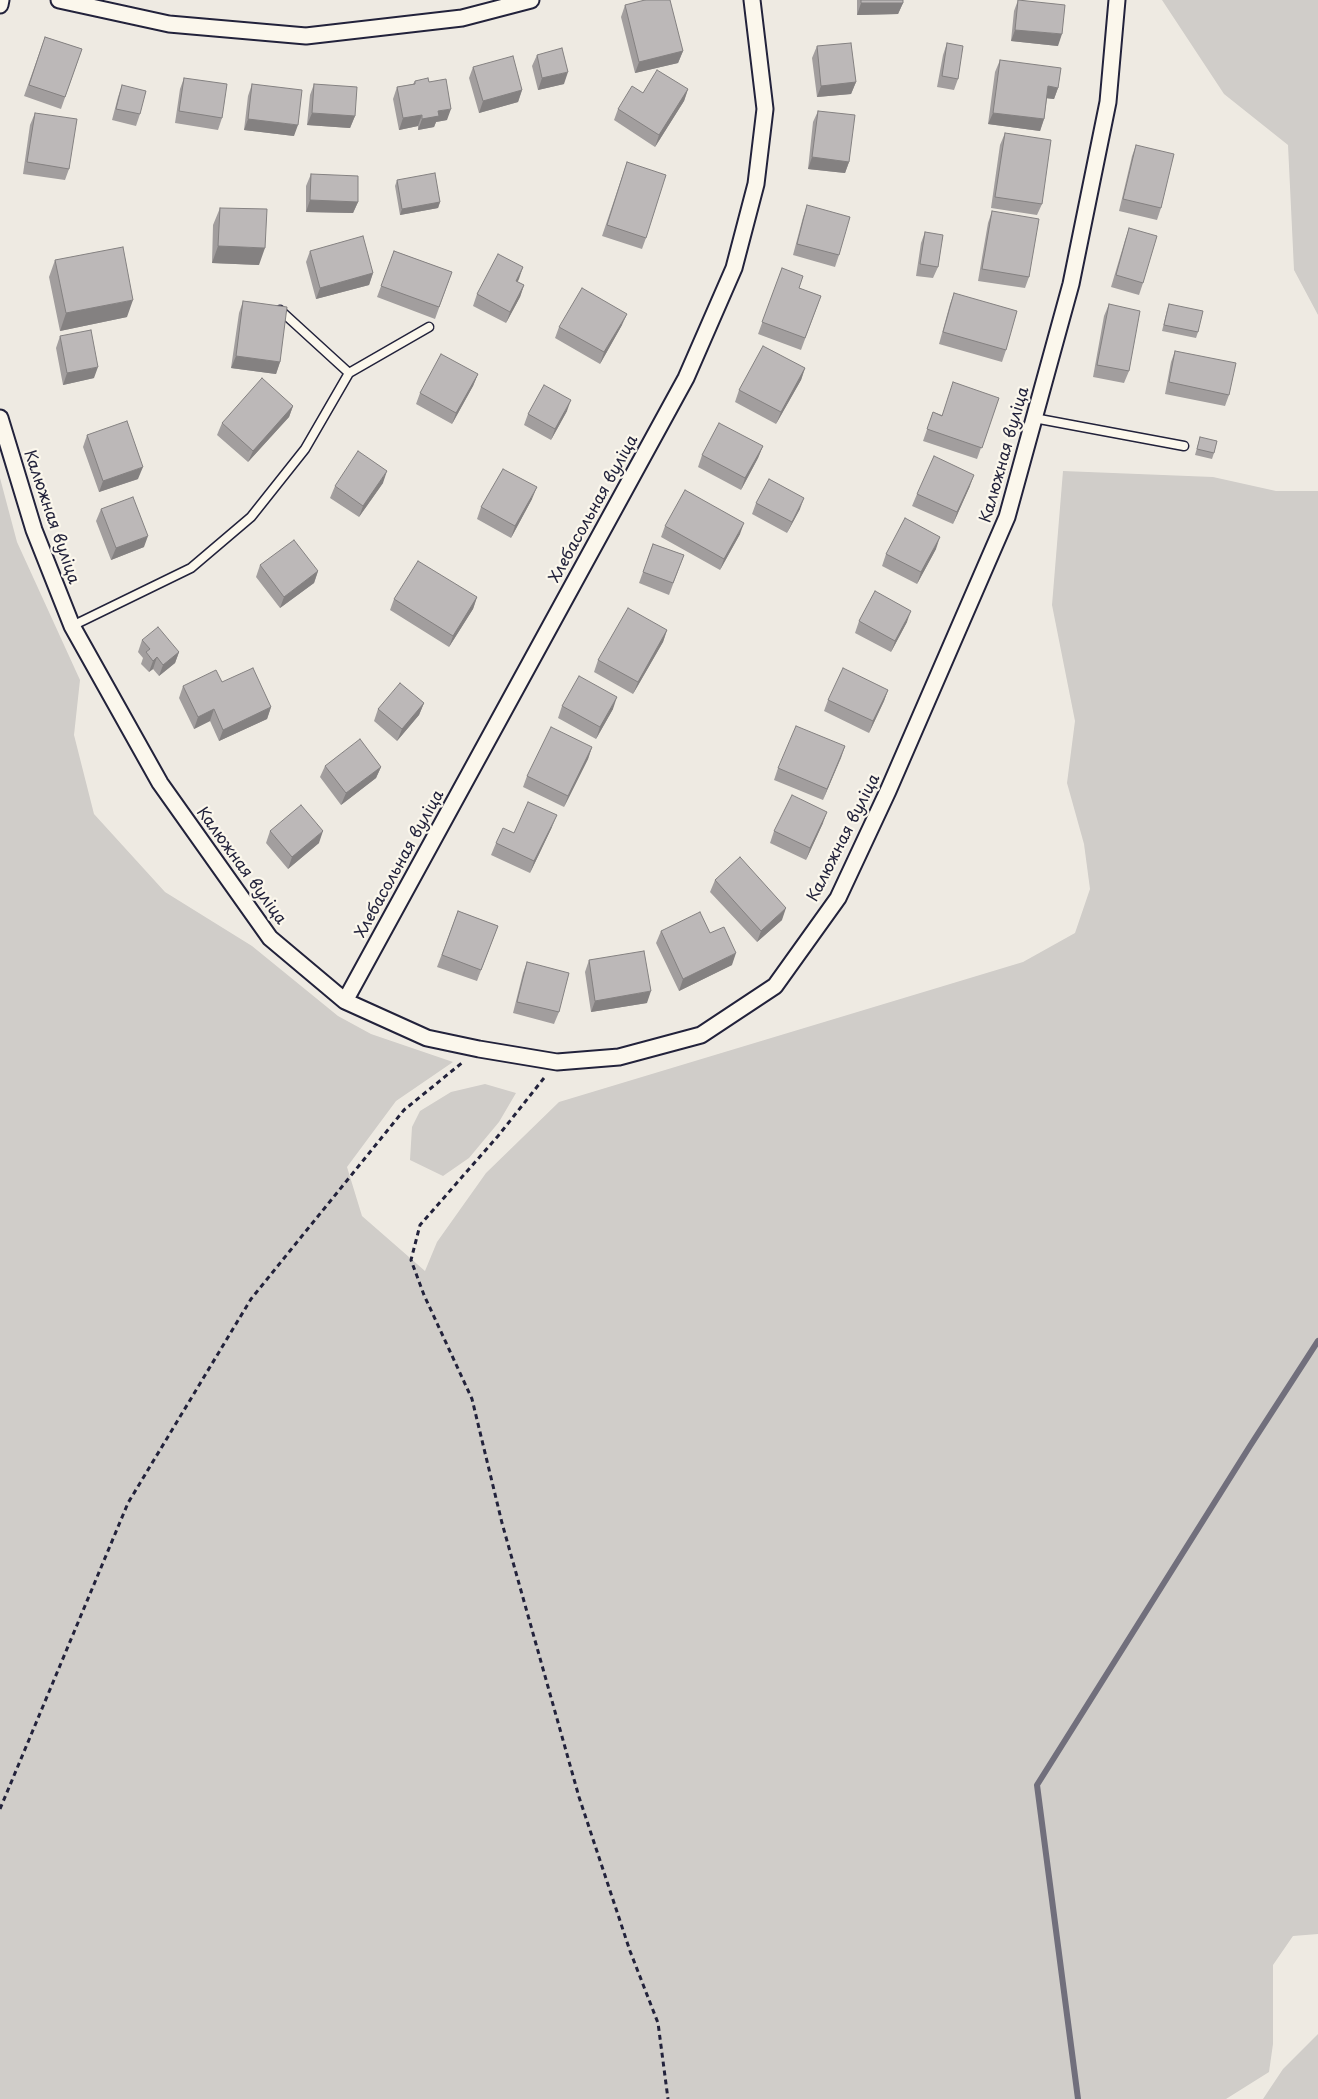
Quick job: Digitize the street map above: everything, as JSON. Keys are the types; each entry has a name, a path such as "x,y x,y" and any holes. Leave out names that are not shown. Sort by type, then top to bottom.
{"street":[{"path":"0,6 1,0"},
{"path":"59,0 169,24 306,36 462,18 531,0"},
{"name":"Хлебасольная вуліца","path":"345,1001 686,378 734,268 756,184 765,109 752,0"},
{"name":"Калюжная вуліца","path":"0,418 34,530 72,626 160,783 270,938 345,1001 428,1038 478,1049 557,1062 619,1057 701,1035 775,986 838,898 888,792 1007,517 1071,284 1108,102 1118,0"}],"lane":[{"path":"276,306 349,373"},
{"path":"72,626 191,568 250,517 305,450 349,373 429,327"},
{"path":"1034,418 1184,446"}],"path":[{"path":"0,1809 128,1503 251,1299 404,1110 478,1049"},
{"path":"557,1062 498,1136 420,1225 411,1260 424,1295 472,1398 502,1523 579,1797 630,1951 658,2023 668,2099"}],"shaded area":[{"path":"1162,0 1318,0 1318,315 1294,270 1288,145 1224,94"},
{"path":"1063,471 1213,477 1276,491 1318,491 1318,1934 1293,1936 1273,1965 1273,2044 1269,2072 1226,2099 0,2099 0,478 17,542 80,680 74,735 94,814 165,892 252,946 338,1016 371,1034 453,1062 396,1101 347,1167 362,1216 425,1271 437,1242 486,1173 559,1102 1023,962 1075,933 1090,889 1084,844 1067,783 1075,721 1052,605"},
{"path":"485,1084 516,1093 499,1122 469,1158 443,1176 410,1160 412,1127 420,1111 451,1092"},
{"path":"1318,2034 1318,2099 1263,2099 1283,2069"}],"building":[{"path":"645,0 670,0 683,51 639,62 625,5"},
{"path":"861,0 903,0 903,3 861,3"},
{"path":"1018,0 1065,5 1062,34 1015,30"},
{"path":"45,37 82,49 65,97 29,85"},
{"path":"851,43 856,82 821,86 817,46"},
{"path":"947,43 963,46 958,79 942,76"},
{"path":"562,48 568,72 542,78 537,55"},
{"path":"513,56 522,90 483,101 473,67"},
{"path":"1000,60 1061,68 1058,88 1048,86 1044,119 993,113"},
{"path":"657,70 688,89 659,135 618,109 632,86 643,93"},
{"path":"184,78 227,84 222,118 179,111"},
{"path":"428,78 429,82 446,79 451,109 438,111 439,116 422,119 422,115 403,118 397,87 415,84 415,81"},
{"path":"252,84 302,90 298,125 248,119"},
{"path":"314,84 357,87 355,116 312,113"},
{"path":"122,85 146,91 140,114 116,109"},
{"path":"818,111 855,115 849,162 812,157"},
{"path":"35,113 77,119 69,169 27,162"},
{"path":"1005,133 1051,140 1042,204 995,197"},
{"path":"1136,145 1174,154 1161,208 1123,199"},
{"path":"627,162 666,175 646,238 607,225"},
{"path":"435,173 440,202 402,209 397,180"},
{"path":"311,174 358,176 358,202 310,200"},
{"path":"807,205 850,217 839,255 797,244"},
{"path":"220,208 267,209 265,248 218,246"},
{"path":"992,211 1039,219 1029,277 982,269"},
{"path":"1129,228 1157,236 1143,283 1116,275"},
{"path":"925,232 943,235 938,267 920,264"},
{"path":"363,236 373,273 320,288 310,251"},
{"path":"123,247 133,300 66,313 55,260"},
{"path":"394,251 452,272 439,307 381,286"},
{"path":"498,254 523,267 516,281 524,285 510,312 477,294"},
{"path":"782,268 803,276 799,288 821,296 805,338 762,322"},
{"path":"582,288 627,314 604,352 559,327"},
{"path":"954,293 1017,311 1006,350 943,332"},
{"path":"243,301 287,307 280,362 236,356"},
{"path":"1109,304 1140,311 1129,371 1097,365"},
{"path":"1169,304 1203,311 1198,332 1164,325"},
{"path":"91,330 98,367 67,373 60,336"},
{"path":"763,346 805,368 781,412 739,390"},
{"path":"1175,351 1236,363 1229,395 1169,382"},
{"path":"441,354 478,374 456,413 420,393"},
{"path":"262,378 293,406 253,451 222,423"},
{"path":"953,382 999,398 982,448 927,429 933,412 942,416"},
{"path":"544,385 571,400 555,429 528,414"},
{"path":"127,421 143,467 103,481 87,435"},
{"path":"719,423 763,446 745,478 702,455"},
{"path":"1200,437 1217,441 1214,453 1197,449"},
{"path":"358,451 387,471 363,506 335,486"},
{"path":"934,456 974,475 957,512 917,494"},
{"path":"503,469 537,487 515,526 481,507"},
{"path":"769,479 804,498 792,522 756,503"},
{"path":"685,490 744,523 724,559 665,526"},
{"path":"133,497 148,536 116,548 101,509"},
{"path":"905,518 940,537 921,572 886,554"},
{"path":"294,540 318,571 284,597 260,565"},
{"path":"653,544 684,555 673,583 643,572"},
{"path":"418,561 477,597 453,636 394,599"},
{"path":"875,591 911,611 895,641 859,621"},
{"path":"628,608 667,630 638,682 598,660"},
{"path":"158,627 179,652 163,665 157,657 153,661 146,652 150,649 142,640"},
{"path":"253,668 271,707 223,730 214,709 198,717 183,686 216,670 222,682"},
{"path":"843,668 888,690 873,721 828,700"},
{"path":"579,676 617,697 600,727 562,706"},
{"path":"400,683 424,703 402,729 378,709"},
{"path":"796,726 845,746 827,789 778,768"},
{"path":"551,727 592,747 568,796 527,776"},
{"path":"360,739 381,767 346,793 325,766"},
{"path":"792,795 827,812 810,848 774,831"},
{"path":"528,802 557,815 534,861 496,843 503,828 514,833"},
{"path":"301,805 323,831 292,857 270,831"},
{"path":"740,857 786,908 761,931 715,880"},
{"path":"458,911 498,926 481,970 442,955"},
{"path":"700,912 710,933 724,927 736,953 683,979 661,931"},
{"path":"644,951 651,991 595,1001 589,960"},
{"path":"527,962 569,973 559,1012 517,1002"}],"waterway":[{"path":"1078,2099 1037,1785 1318,1341"}]}
